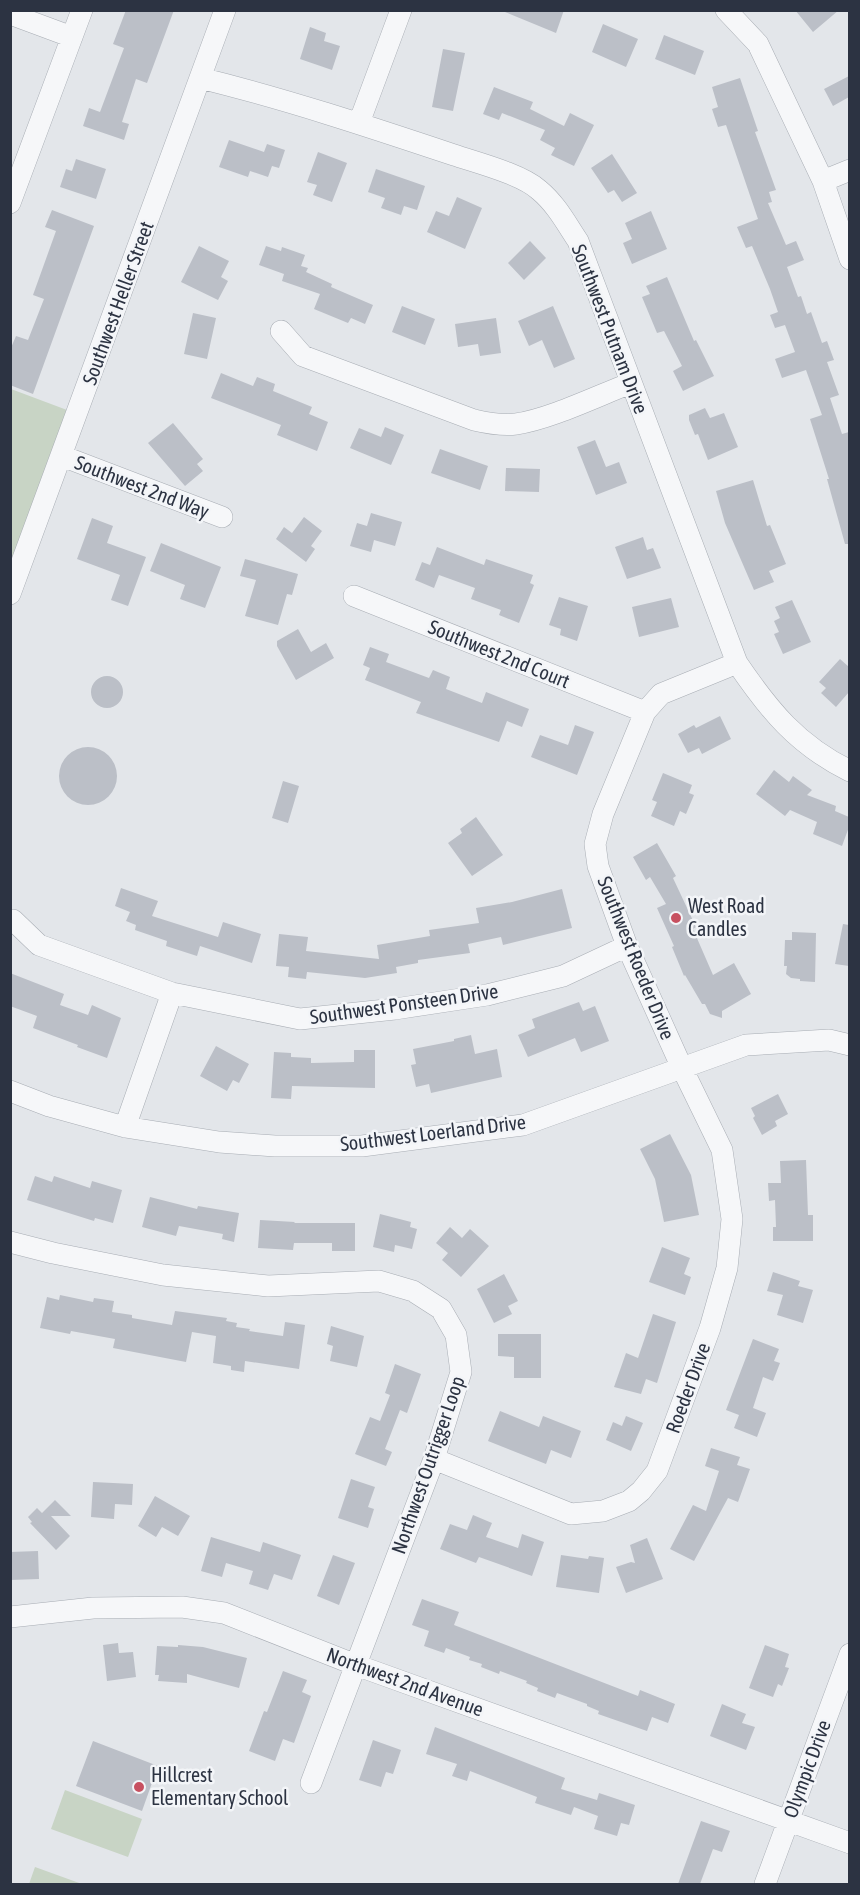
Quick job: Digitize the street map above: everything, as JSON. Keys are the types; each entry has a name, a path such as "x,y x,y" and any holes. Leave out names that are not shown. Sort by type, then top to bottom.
{"street":[{"path":"10,202 82,10"},
{"name":"Southwest Heller Street","path":"10,594 225,10"},
{"path":"359,123 401,10"},
{"path":"726,10 758,44 823,181 849,259"},
{"path":"10,14 72,37"},
{"name":"Southwest Putnam Drive","path":"200,78 246,89 359,123 509,174 538,189 559,211 578,241 738,663 777,717 801,740 849,771"},
{"path":"823,181 849,171"},
{"path":"281,331 303,356 474,420 493,424 514,424 536,419 631,383"},
{"name":"Southwest 2nd Way","path":"62,456 222,517"},
{"name":"Southwest 2nd Court","path":"354,596 645,712"},
{"name":"Southwest Roeder Drive","path":"682,1068 627,946 598,866 595,844 603,814 645,712 661,694 738,663"},
{"name":"Southwest Ponsteen Drive","path":"13,920 39,945 172,993 300,1019 395,1009 487,995 563,976 627,946"},
{"path":"125,1127 172,993"},
{"name":"Southwest Loerland Drive","path":"10,1091 49,1106 125,1127 219,1142 275,1146 362,1146 524,1125 746,1045 829,1040 849,1045"},
{"name":"Roeder Drive","path":"434,1459 571,1514 603,1511 628,1501 641,1491 657,1471 710,1328 727,1268 732,1219 722,1150 682,1068"},
{"name":"Northwest Outrigger Loop","path":"10,1242 163,1275 268,1286 379,1281 412,1291 441,1309 456,1335 462,1372 434,1459 311,1783"},
{"name":"Northwest 2nd Avenue","path":"10,1617 93,1608 182,1607 224,1613 356,1665 849,1843"},
{"name":"Olympic Drive","path":"765,1884 849,1654"}],"green space":[{"path":"11,389 67,410 11,565"},
{"path":"65,1790 142,1819 128,1857 51,1829"},
{"path":"35,1867 82,1884 29,1884"}],"building":[{"path":"126,10 174,10 147,83 136,79 122,122 129,124 124,140 83,126 89,108 100,112 124,48 113,44"},
{"path":"500,10 564,10 556,33"},
{"path":"795,10 839,10 813,32"},
{"path":"603,24 638,39 626,67 592,52"},
{"path":"310,27 326,33 324,41 340,46 332,70 300,59"},
{"path":"664,35 704,51 695,75 655,59"},
{"path":"443,49 465,53 453,111 432,107"},
{"path":"849,76 849,97 833,106 824,89"},
{"path":"740,78 758,131 755,132 776,190 769,192 772,202 768,203 786,245 796,241 804,260 787,267 798,297 801,296 807,314 811,312 822,343 827,341 834,360 827,362 839,395 830,398 842,434 849,432 849,544 845,544 827,479 829,479 810,419 822,415 806,370 782,378 775,359 795,352 785,325 775,328 770,315 778,312 770,289 752,246 746,248 737,227 758,219 726,125 718,127 712,109 718,107 712,87"},
{"path":"494,87 533,102 530,109 564,126 570,113 594,125 574,166 551,155 555,148 540,140 545,130 502,113 499,120 483,114"},
{"path":"229,140 264,152 267,144 285,150 279,168 272,166 268,177 250,171 248,177 219,167"},
{"path":"318,152 347,163 332,202 313,195 317,185 307,182"},
{"path":"612,154 637,193 622,202 614,190 608,193 591,168"},
{"path":"76,159 106,169 96,199 60,187 66,169 72,171"},
{"path":"376,169 425,186 417,210 404,206 401,215 381,208 385,198 368,192"},
{"path":"457,197 482,208 465,249 427,232 436,211 449,216"},
{"path":"52,210 94,226 33,394 10,385 10,350 16,336 28,340 44,299 33,295 56,231 45,227"},
{"path":"651,211 667,249 632,264 623,243 632,239 625,223"},
{"path":"530,241 546,258 524,280 508,263"},
{"path":"199,246 229,261 221,277 228,281 218,300 181,282"},
{"path":"266,246 281,251 282,247 305,255 301,266 308,268 306,272 332,284 331,287 373,305 365,324 351,318 348,323 314,309 320,294 282,281 284,274 259,265"},
{"path":"667,277 694,341 696,340 714,376 683,391 673,371 682,366 664,331 657,333 642,297 650,294 646,286"},
{"path":"402,306 435,319 425,345 392,332"},
{"path":"553,306 575,359 554,368 542,340 529,346 518,321"},
{"path":"193,313 216,318 207,359 184,354"},
{"path":"496,318 501,353 480,356 478,344 458,347 455,324"},
{"path":"221,373 253,386 257,377 275,384 273,391 312,407 309,414 328,422 317,451 277,435 281,425 211,398"},
{"path":"705,408 710,418 724,413 738,447 708,460 698,434 695,435 689,420 689,415"},
{"path":"173,423 203,459 197,464 203,471 185,486 148,443"},
{"path":"385,427 404,435 391,465 350,448 359,428 381,437"},
{"path":"595,440 606,467 619,462 627,483 596,495 577,447"},
{"path":"440,449 488,466 480,490 431,473"},
{"path":"506,468 540,469 539,492 505,491"},
{"path":"753,480 767,526 770,525 786,564 769,571 774,582 754,590 725,523 716,491"},
{"path":"371,513 402,522 395,546 374,540 371,552 350,546 357,523 367,526"},
{"path":"304,517 322,531 311,546 315,549 306,562 276,539 284,527 292,533"},
{"path":"92,518 113,526 107,543 146,557 128,606 111,600 120,575 77,559"},
{"path":"643,537 647,550 653,548 661,568 627,579 615,547"},
{"path":"161,543 221,567 205,608 180,599 185,585 150,571"},
{"path":"437,547 484,565 486,559 533,575 530,583 534,585 519,623 499,615 501,610 471,599 475,588 439,575 434,588 415,580 422,562 430,565"},
{"path":"245,559 298,574 292,595 287,594 278,625 245,616 256,580 240,576"},
{"path":"559,597 588,606 577,641 560,635 561,629 549,625"},
{"path":"671,598 679,627 639,637 632,607"},
{"path":"792,600 811,642 783,654 774,634 779,632 774,621 780,618 775,607"},
{"path":"298,629 311,652 326,643 334,658 296,680 277,646 277,641"},
{"path":"370,647 389,654 386,662 429,678 433,670 450,677 446,689 482,703 486,692 529,709 522,727 507,721 499,742 416,713 421,702 365,680 370,668 363,665"},
{"path":"840,659 849,667 849,692 836,707 821,693 826,688 819,682"},
{"path":"107,676 119,680 123,692 119,704 107,708 95,704 91,692 95,680"},
{"path":"720,716 731,739 702,754 699,748 688,753 678,734 694,725 696,728"},
{"path":"575,725 594,732 577,775 531,757 540,735 568,745"},
{"path":"88,747 99,749 109,755 115,765 117,776 115,787 109,797 99,803 88,805 77,803 67,797 61,787 59,776 61,765 67,755 77,749"},
{"path":"774,770 789,782 793,776 812,790 807,795 836,806 835,811 849,817 849,827 842,846 813,834 817,822 790,810 785,816 756,794"},
{"path":"663,773 692,785 689,793 694,795 686,814 680,811 674,826 651,816 657,802 652,800"},
{"path":"283,781 299,786 288,823 272,818"},
{"path":"476,817 503,855 472,876 448,843 462,833 460,829"},
{"path":"657,843 676,876 673,878 696,927 693,929 713,975 734,963 751,994 722,1011 722,1018 710,1014 684,976 657,908 666,904 650,877 646,880 633,857"},
{"path":"121,888 158,901 152,916 218,937 223,922 261,934 252,963 200,946 197,956 166,946 167,941 135,930 136,925 126,921 130,912 115,906"},
{"path":"562,889 572,928 503,945 501,937 468,944 470,953 418,960 418,963 396,967 397,973 365,978 307,972 306,979 288,977 289,967 276,966 279,934 308,937 306,951 379,959 377,945 430,936 429,930 479,923 476,908 512,902"},
{"path":"843,924 849,925 849,966 835,964"},
{"path":"792,932 816,933 815,982 800,981 786,974 785,940 792,940"},
{"path":"10,973 64,994 60,1005 88,1015 92,1005 121,1018 107,1058 33,1028 37,1016 10,1006"},
{"path":"579,1002 583,1011 595,1006 609,1041 581,1052 575,1038 528,1057 518,1035 535,1028 532,1019"},
{"path":"471,1035 475,1054 497,1049 502,1077 431,1093 429,1084 416,1087 411,1065 416,1064 413,1049 454,1041 454,1039"},
{"path":"216,1046 249,1064 239,1083 233,1080 227,1091 200,1076"},
{"path":"354,1050 375,1050 375,1088 292,1086 291,1099 271,1098 274,1052 291,1053 291,1057 311,1058 311,1063 354,1062"},
{"path":"778,1094 788,1114 775,1121 777,1126 762,1135 753,1118 755,1116 751,1108"},
{"path":"670,1134 691,1175 699,1215 664,1222 655,1179 640,1149"},
{"path":"806,1160 808,1215 813,1215 813,1241 773,1241 773,1227 776,1227 775,1200 769,1201 768,1183 781,1183 780,1161"},
{"path":"35,1176 52,1182 54,1176 90,1188 92,1181 122,1190 113,1223 95,1218 94,1221 27,1200"},
{"path":"150,1197 197,1209 198,1206 239,1213 234,1242 222,1239 223,1234 179,1226 176,1236 142,1227"},
{"path":"380,1214 411,1222 410,1227 417,1229 412,1249 395,1245 394,1252 373,1247"},
{"path":"260,1220 294,1223 355,1223 355,1251 332,1251 332,1243 294,1243 293,1250 258,1248"},
{"path":"450,1227 462,1238 470,1229 489,1246 461,1277 442,1260 448,1253 436,1243"},
{"path":"662,1247 690,1258 684,1274 691,1277 685,1295 649,1282"},
{"path":"773,1272 800,1281 798,1286 813,1290 803,1323 777,1315 783,1295 767,1291"},
{"path":"504,1274 518,1301 508,1306 512,1314 494,1323 477,1289"},
{"path":"60,1295 93,1302 94,1298 114,1301 112,1312 172,1325 175,1311 227,1318 226,1321 237,1323 236,1327 283,1336 285,1322 305,1325 299,1369 245,1361 244,1372 231,1370 231,1366 213,1363 216,1336 192,1332 186,1362 113,1348 115,1339 40,1328 47,1297 59,1300"},
{"path":"653,1314 676,1322 657,1383 646,1379 641,1394 614,1387 626,1353 638,1358"},
{"path":"331,1326 364,1336 357,1367 330,1361 333,1346 327,1344"},
{"path":"498,1334 541,1334 541,1378 514,1378 514,1357 498,1356"},
{"path":"753,1339 779,1349 774,1361 780,1363 773,1381 763,1377 753,1408 766,1413 757,1437 734,1428 739,1415 726,1410"},
{"path":"395,1364 421,1374 407,1413 400,1410 385,1449 392,1452 386,1466 355,1454 370,1417 380,1421 390,1395 385,1393"},
{"path":"500,1411 539,1427 543,1416 581,1431 571,1458 551,1450 546,1464 488,1441"},
{"path":"626,1416 643,1423 631,1451 606,1440 613,1422 622,1426"},
{"path":"711,1448 740,1457 737,1465 750,1469 738,1502 728,1498 694,1561 670,1549 693,1505 706,1511 719,1471 705,1466"},
{"path":"351,1479 375,1487 368,1507 374,1509 368,1528 338,1518"},
{"path":"93,1482 133,1484 132,1505 115,1504 114,1519 91,1517"},
{"path":"155,1496 190,1516 178,1536 162,1527 156,1537 138,1526"},
{"path":"55,1500 71,1516 51,1516 70,1536 56,1550 30,1523 32,1522 28,1517 37,1508 42,1513"},
{"path":"473,1515 492,1523 486,1537 518,1548 522,1534 544,1542 532,1576 479,1557 476,1563 440,1549 450,1524 467,1530"},
{"path":"211,1537 260,1552 263,1542 301,1555 292,1580 274,1574 268,1590 249,1584 253,1571 226,1563 222,1577 201,1571"},
{"path":"647,1538 663,1579 626,1593 616,1567 631,1562 635,1563 630,1545"},
{"path":"38,1551 39,1579 10,1580 10,1552"},
{"path":"333,1555 355,1563 339,1605 317,1596"},
{"path":"561,1555 588,1559 589,1556 604,1558 599,1593 556,1587"},
{"path":"422,1599 459,1612 454,1625 638,1696 640,1690 675,1704 668,1723 652,1717 647,1731 598,1714 599,1711 587,1704 557,1693 555,1698 537,1691 538,1688 526,1683 527,1681 481,1667 482,1664 469,1660 470,1657 446,1648 444,1653 424,1646 429,1631 412,1625"},
{"path":"118,1643 119,1653 133,1652 136,1677 107,1681 103,1645"},
{"path":"178,1645 203,1647 247,1658 239,1688 187,1674 187,1683 158,1681 159,1675 155,1675 157,1646 178,1647"},
{"path":"765,1645 789,1654 785,1667 789,1668 782,1686 778,1684 773,1697 749,1688"},
{"path":"283,1671 307,1680 302,1692 311,1696 294,1743 283,1739 275,1761 249,1751 264,1711 267,1712"},
{"path":"722,1704 746,1714 742,1723 755,1727 746,1750 710,1736"},
{"path":"435,1727 565,1778 561,1789 597,1800 599,1793 635,1805 629,1825 621,1823 617,1836 594,1829 598,1816 574,1807 571,1815 535,1803 537,1797 470,1771 467,1781 452,1776 457,1764 426,1754"},
{"path":"373,1740 401,1750 393,1774 386,1772 381,1787 359,1780"},
{"path":"93,1741 158,1766 142,1811 76,1786"},
{"path":"701,1821 730,1831 722,1852 713,1849 700,1884 678,1884"}],"place":[{"name":"West Road Candles","path":"676,918"},
{"name":"Hillcrest Elementary School","path":"139,1787"}]}
